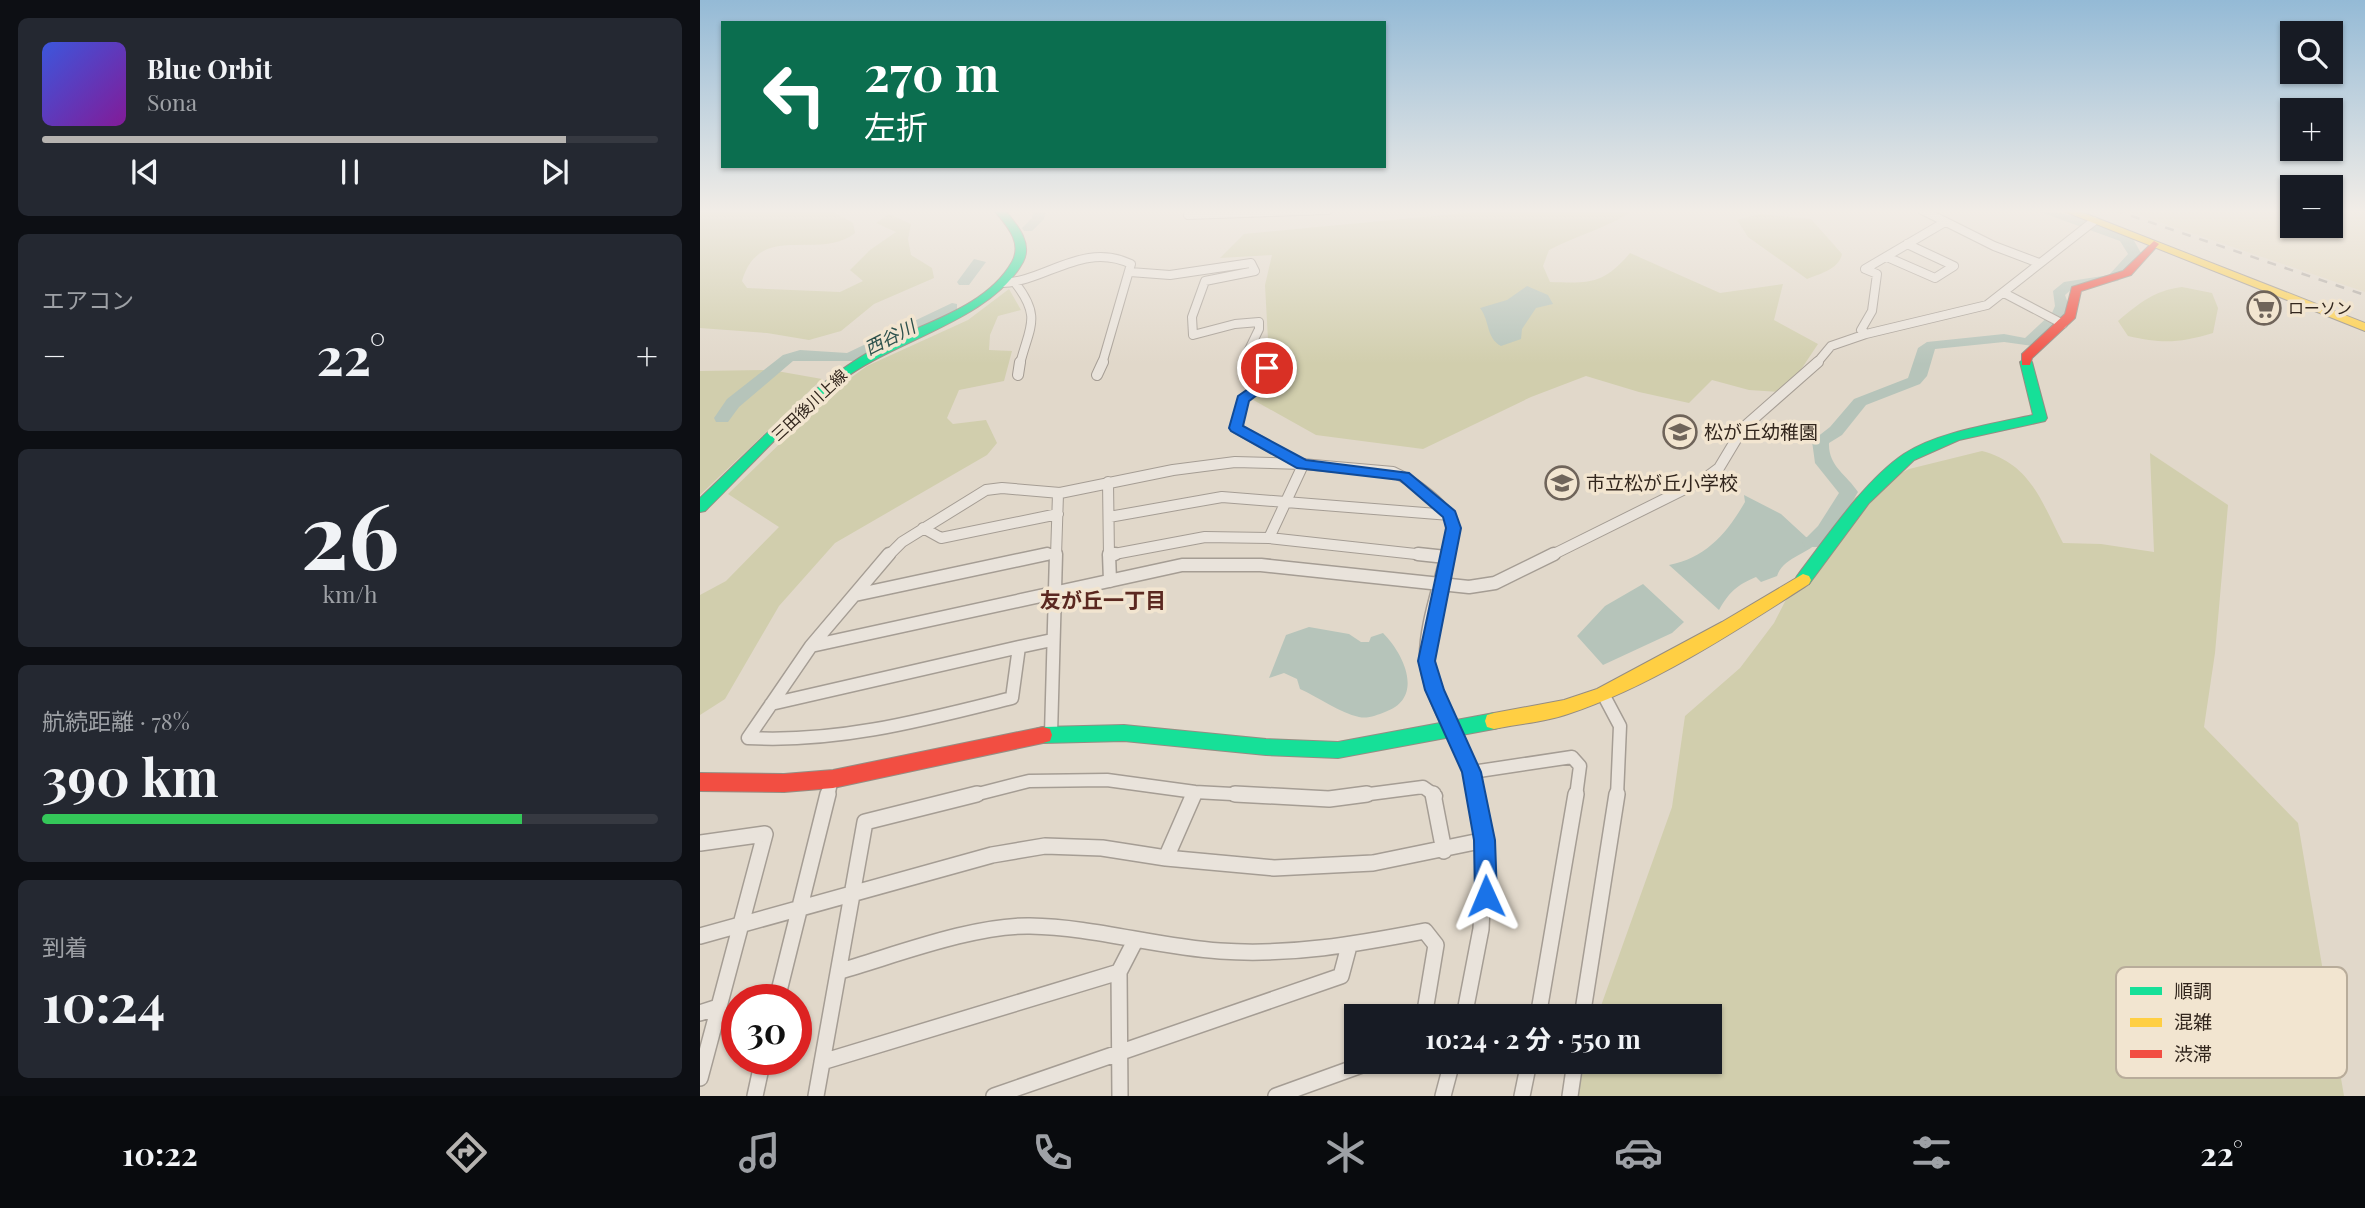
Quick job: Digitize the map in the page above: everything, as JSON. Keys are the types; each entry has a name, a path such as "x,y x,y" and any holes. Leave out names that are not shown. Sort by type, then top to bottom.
{"main road":[{"name":"三田後川上線","path":"700,507 844,371 873,352 975,304 1009,284 1018,261"},
{"path":"700,782 832,779 1051,734 1123,731 1308,751 1364,746 1451,727 1564,708 1603,694 1728,627 1742,615 1773,601 1796,586 1808,574 1846,520 1891,472 1923,449 2014,424 2030,424 2040,418 2041,405 2026,373 2026,357 2057,321 2071,315 2076,289 2120,280 2140,261"},
{"path":"2198,261 2365,327"}],"street":[{"path":"1009,284 1056,265 1088,261"},
{"path":"1097,375 1108,350 1130,272 1131,264 1127,261"},
{"path":"1866,334 1861,330 1870,319 1875,304 1877,274 1865,269 1879,261"},
{"path":"1896,261 1935,278 1954,266 1944,261"},
{"path":"2034,261 2039,263"},
{"path":"811,646 1182,565 1219,562 1441,586 1479,587 1495,583 1703,480 1720,468 1743,428 1808,374 1831,346 1866,334 1973,311 2004,293 2041,261"},
{"path":"1130,272 1170,275 1251,263 1255,271 1205,281 1192,317 1194,335 1235,324 1259,322 1259,329 1245,358 1267,368 1271,379 1243,399 1236,428 1303,464"},
{"path":"1009,284 1025,294 1033,317 1033,331 1019,363 1018,375"},
{"path":"2004,293 2057,321"},
{"path":"1019,647 1012,698 889,728 783,742 748,738 811,646 879,564 923,528 993,487 1021,493 1058,494 1108,482 1213,464 1279,462 1394,472 1404,476 1450,515 1453,528 1426,661 1451,727 1472,772 1485,840 1486,896 1480,946 1467,1004"},
{"path":"1269,538 1303,464"},
{"path":"1108,482 1110,581"},
{"path":"1051,734 1058,494"},
{"path":"1109,517 1222,497 1450,515"},
{"path":"923,528 941,538 1058,514"},
{"path":"1110,555 1205,537 1269,538 1446,557"},
{"path":"855,595 1056,552"},
{"path":"771,704 1052,640"},
{"path":"1584,1004 1619,783 1620,726 1603,694"},
{"path":"1472,772 1572,757 1580,766 1561,895 1540,1004"},
{"path":"780,984 832,779"},
{"path":"816,1096 865,822 1029,781 1107,780 1195,792 1329,799 1423,787 1436,796 1444,851"},
{"path":"1166,858 1195,792"},
{"path":"700,843 765,834 700,1078"},
{"path":"700,936 992,855 1045,846 1102,848 1166,858 1273,868 1373,863 1444,851 1485,840"},
{"path":"840,971 991,929 1031,926 1219,951 1279,952 1349,946 1425,931 1436,945 1426,1004"},
{"path":"1120,1096 1119,972 1135,941"},
{"path":"994,1096 1341,976 1349,946"},
{"path":"822,1062 1119,972"},
{"path":"700,1013 719,1007"},
{"path":"1276,1096 1344,1071"},
{"path":"1443,1096 1449,1074"},
{"path":"1522,1096 1527,1074"},
{"path":"1570,1096 1573,1074"},
{"path":"755,1096 760,1075"}],"shaded area":[{"path":"700,261 753,261 742,281 747,288 840,292 863,281 850,270 859,261 921,261 932,268 934,278 874,304 841,331 809,340 767,333 700,328"},
{"path":"1271,261 1545,261 1543,266 1550,282 1586,282 1603,277 1622,261 1648,261 1720,293 1783,284 1774,320 1818,344 1796,377 1780,392 1749,390 1712,380 1689,403 1586,376 1531,397 1423,449 1316,435 1248,397 1280,381 1273,363 1257,360 1268,340 1265,285"},
{"path":"1782,261 1839,261 1828,270 1807,279"},
{"path":"2274,261 2365,261 2365,292"},
{"path":"1527,286 1548,295 1553,304 1536,308 1522,329 1521,339 1501,346 1490,334 1480,308 1507,300"},
{"path":"2182,287 2212,293 2218,308 2213,333 2171,341 2128,336 2118,321 2155,295"},
{"path":"1009,289 1021,310 998,316 990,335 989,350 1012,351 1004,381 959,390 947,418 953,424 986,420 997,443 987,455 835,543 779,606 725,699 700,715 700,595 726,581 779,527 728,494 837,388 867,366 968,320"},
{"path":"771,370 822,379 700,495 700,371"},
{"path":"1982,451 2012,465 2033,486 2063,543 2101,544 2154,552 2150,453 2228,505 2215,653 2204,727 2298,823 2322,967 2116,967 2116,1078 2341,1078 2344,1096 1569,1096 1577,1074 1722,1074 1722,1004 1602,1004 1672,807 1685,716 1740,668 1774,623 1797,578 1848,501 1909,469"},
{"path":"1744,495 1781,514 1806,537 1820,540 1785,564 1777,576 1761,582 1756,577 1739,586 1719,610 1669,565 1694,557 1723,534 1745,502"},
{"path":"1643,584 1684,622 1672,633 1603,665 1577,636 1605,606"},
{"path":"1309,627 1349,634 1361,642 1369,642 1371,637 1383,633 1398,652 1407,675 1405,697 1385,712 1362,717 1344,712 1300,689 1297,679 1284,673 1269,678 1286,635"}],"waterway":[{"path":"1812,542 1825,531 1849,492 1824,463 1821,441 1836,431 1860,402 1914,381 1919,376 1926,348 1932,345 2004,338 2028,343 2058,315 2062,306 2058,294 2069,285 2113,278 2128,261"},
{"name":"西谷川","path":"964,282 979,262"},
{"name":"西谷川","path":"722,418 733,403 788,358 800,355 849,358 952,307"}],"railway":[{"path":"2265,261 2365,295"}],"traffic: fast":[{"path":"700,507 789,418 837,377 890,345 978,302 1007,277 1018,261"},
{"path":"1803,580 1864,499 1909,457 1955,437 2040,418 2026,362"},
{"path":"1043,735 1124,733 1266,747 1338,750 1494,721"}],"traffic: slow":[{"path":"2197,261 2365,327"},
{"path":"1494,721 1564,708 1603,694 1728,627 1803,580"}],"traffic: jam":[{"path":"2026,362 2026,357 2071,315 2076,289 2127,273 2138,261"},
{"path":"700,782 784,783 833,779 1043,735"}],"place":[{"name":"ローソン","path":"2264,308"},
{"name":"松が丘幼稚園","path":"1680,432"},
{"name":"市立松が丘小学校","path":"1562,483"}],"district":[{"name":"友が丘一丁目","path":"1103,601"}],"route":[{"path":"1267,368 1271,372 1271,379 1243,399 1236,428 1303,464 1394,472 1404,476 1450,515 1453,528 1426,661 1435,690 1472,772 1485,840 1486,896"}]}
